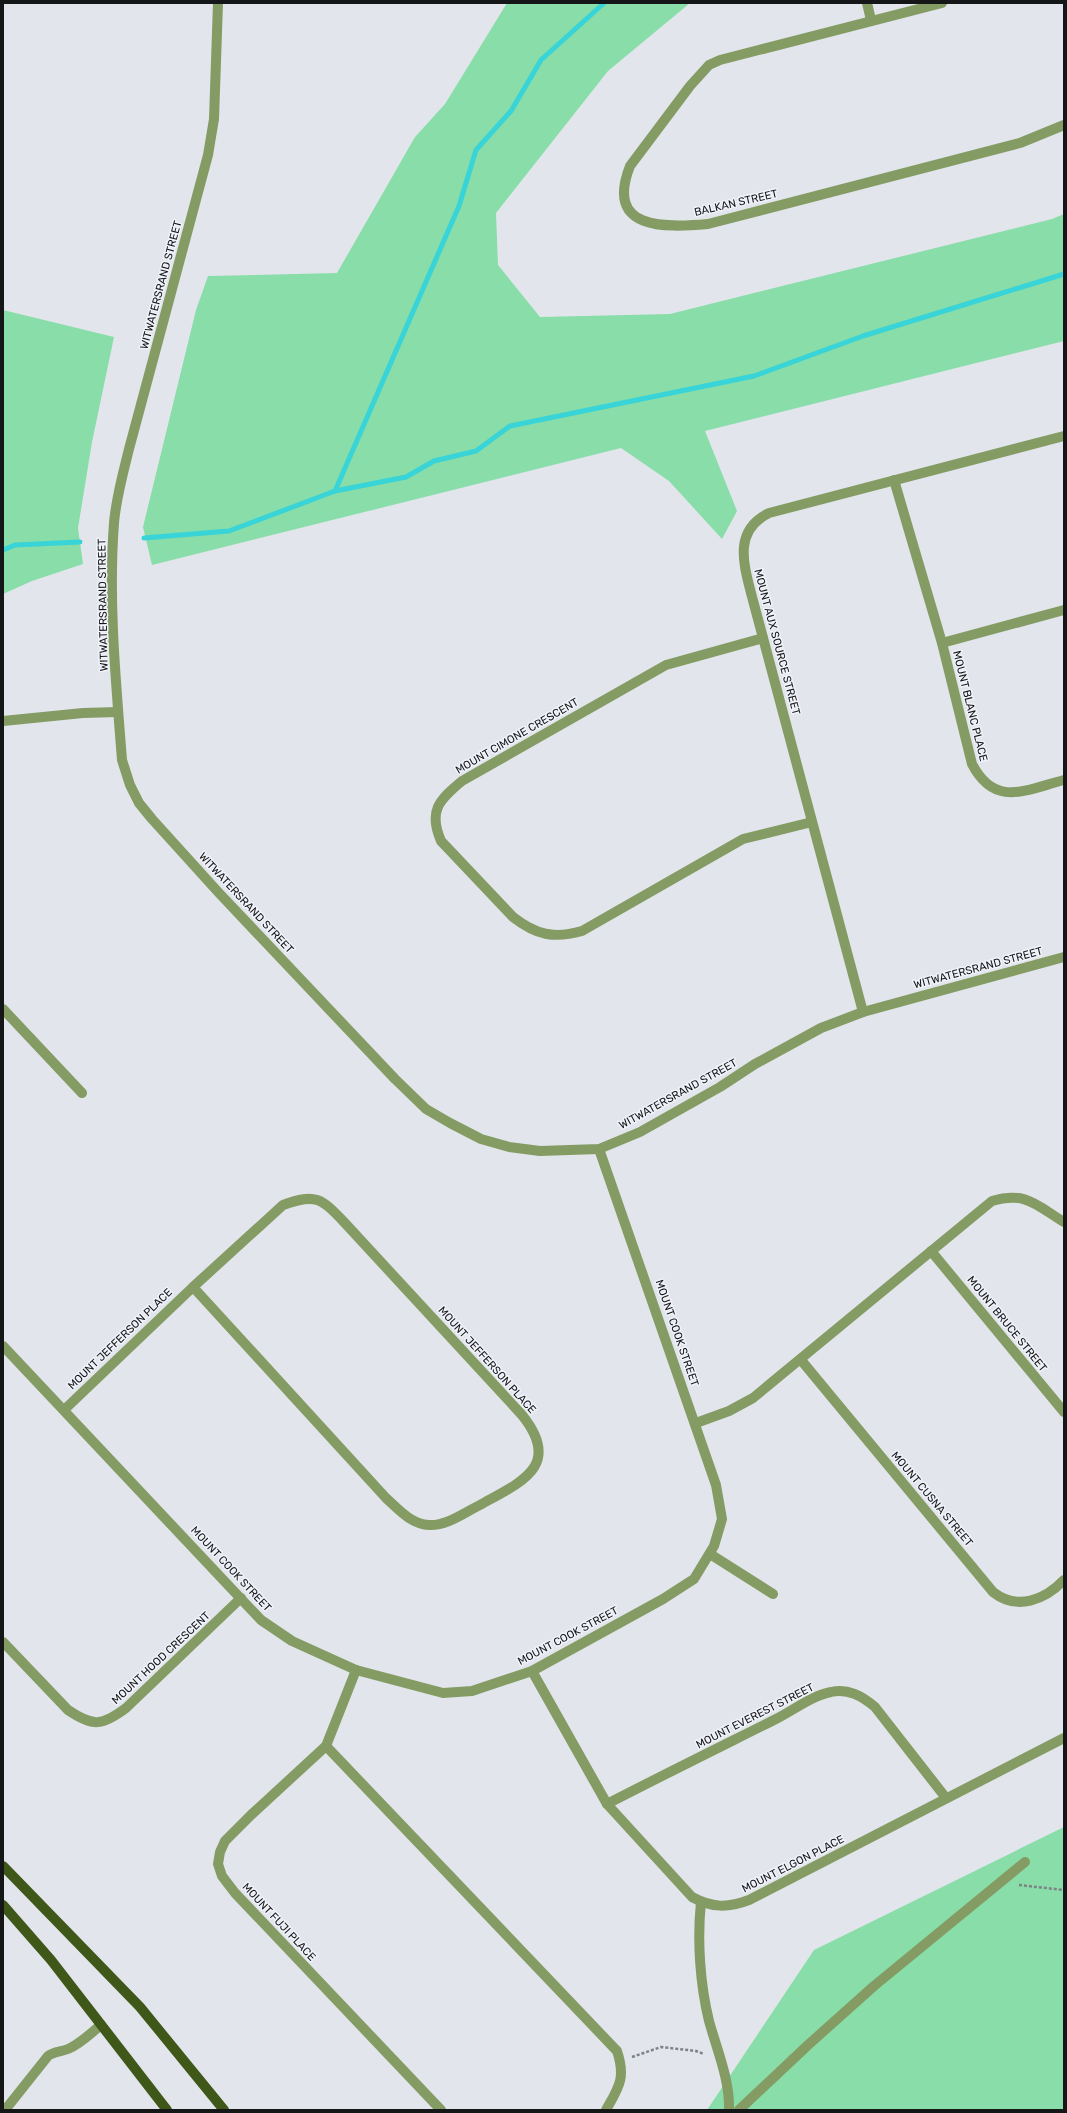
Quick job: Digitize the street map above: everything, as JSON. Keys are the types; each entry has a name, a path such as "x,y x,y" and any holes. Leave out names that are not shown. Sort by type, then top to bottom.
{"main road":[{"path":"3,1866 140,2007 224,2110"},
{"path":"3,1905 50,1960 167,2110"}],"street":[{"name":"WITWATERSRAND STREET","path":"218,3 214,119 208,155 129,449 119,489 114,523 113,584 118,712 122,760 126,774 139,803 152,819 219,893 395,1079 426,1108 450,1123 482,1139 509,1147 540,1151 599,1149 640,1132 720,1087 755,1064 821,1028 863,1012 1064,957"},
{"path":"867,3 871,20"},
{"name":"BALKAN STREET","path":"942,3 720,60 709,65 690,86 630,166 624,181 623,190 625,202 630,210 639,218 650,224 676,227 708,224 1020,143 1064,125"},
{"name":"MOUNT AUX SOURCE STREET","path":"863,1012 744,566 744,542 755,522 769,513 789,506 1064,436"},
{"name":"MOUNT BLANC PLACE","path":"894,480 942,643 972,764 984,783 993,789 1014,793 1064,780"},
{"name":"MOUNT BLANC PLACE","path":"942,643 1064,610"},
{"name":"MOUNT CIMONE CRESCENT","path":"763,638 666,665 462,781 442,798 437,807 434,817 436,830 441,841 514,917 527,927 551,935 569,935 582,931 743,839 812,822"},
{"path":"3,721 83,713 118,712"},
{"path":"3,1009 82,1093"},
{"name":"MOUNT COOK STREET","path":"3,1346 261,1620 292,1641 356,1670 443,1693 472,1691 532,1671 670,1595 694,1579 714,1546 722,1519 716,1485 696,1423 599,1149"},
{"path":"696,1423 729,1411 753,1398 801,1360 863,1305 992,1201 1006,1197 1023,1198 1064,1222"},
{"name":"MOUNT JEFFERSON PLACE","path":"64,1410 193,1287 282,1205 307,1199 325,1202 495,1384 533,1428 537,1436 539,1452 533,1470 521,1482 452,1520 430,1525 406,1517 386,1498 193,1287"},
{"name":"MOUNT BRUCE STREET","path":"931,1251 1064,1412"},
{"name":"MOUNT CUSNA STREET","path":"801,1360 993,1592 1008,1601 1032,1601 1045,1596 1054,1590 1064,1580"},
{"path":"710,1554 774,1594"},
{"name":"MOUNT HOOD CRESCENT","path":"3,1642 68,1710 80,1718 92,1722 109,1721 126,1708 241,1598"},
{"name":"MOUNT FUJI PLACE","path":"356,1670 326,1746 250,1815 226,1841 220,1852 218,1864 222,1876 235,1893 441,2110"},
{"name":"MOUNT ELGON PLACE","path":"532,1671 607,1804 692,1897 701,1902 725,1907 749,1900 1064,1738"},
{"name":"MOUNT EVEREST STREET","path":"607,1804 815,1698 830,1692 841,1691 860,1695 875,1707 946,1798"},
{"path":"326,1746 617,2052 622,2067 621,2084 606,2110"},
{"path":"739,2110 874,1986 1025,1862"},
{"path":"701,1902 698,1927 700,1961 709,2019 729,2095 729,2110"},
{"path":"5,2110 48,2056 54,2052 76,2045 101,2025"}],"path":[{"path":"1018,1885 1064,1890"},
{"path":"620,2062 662,2047 696,2051 720,2059"}],"green space":[{"path":"507,3 690,3 608,71 496,213 498,265 540,317 670,314 1052,219 1064,214 1064,341 705,431 737,511 722,539 669,481 621,448 152,565 143,527 196,310 208,276 337,273 415,137 445,104"},
{"path":"3,310 114,337 92,442 78,528 83,564 32,581 3,594"},
{"path":"1064,1827 1064,2110 707,2110 814,1950"}],"waterway":[{"path":"144,538 229,531 335,491 459,206 476,150 511,111 541,60 604,3"},
{"path":"335,491 406,477 434,461 476,451 510,426 754,376 863,336 1064,274"},
{"path":"3,550 15,545 80,542"}]}
